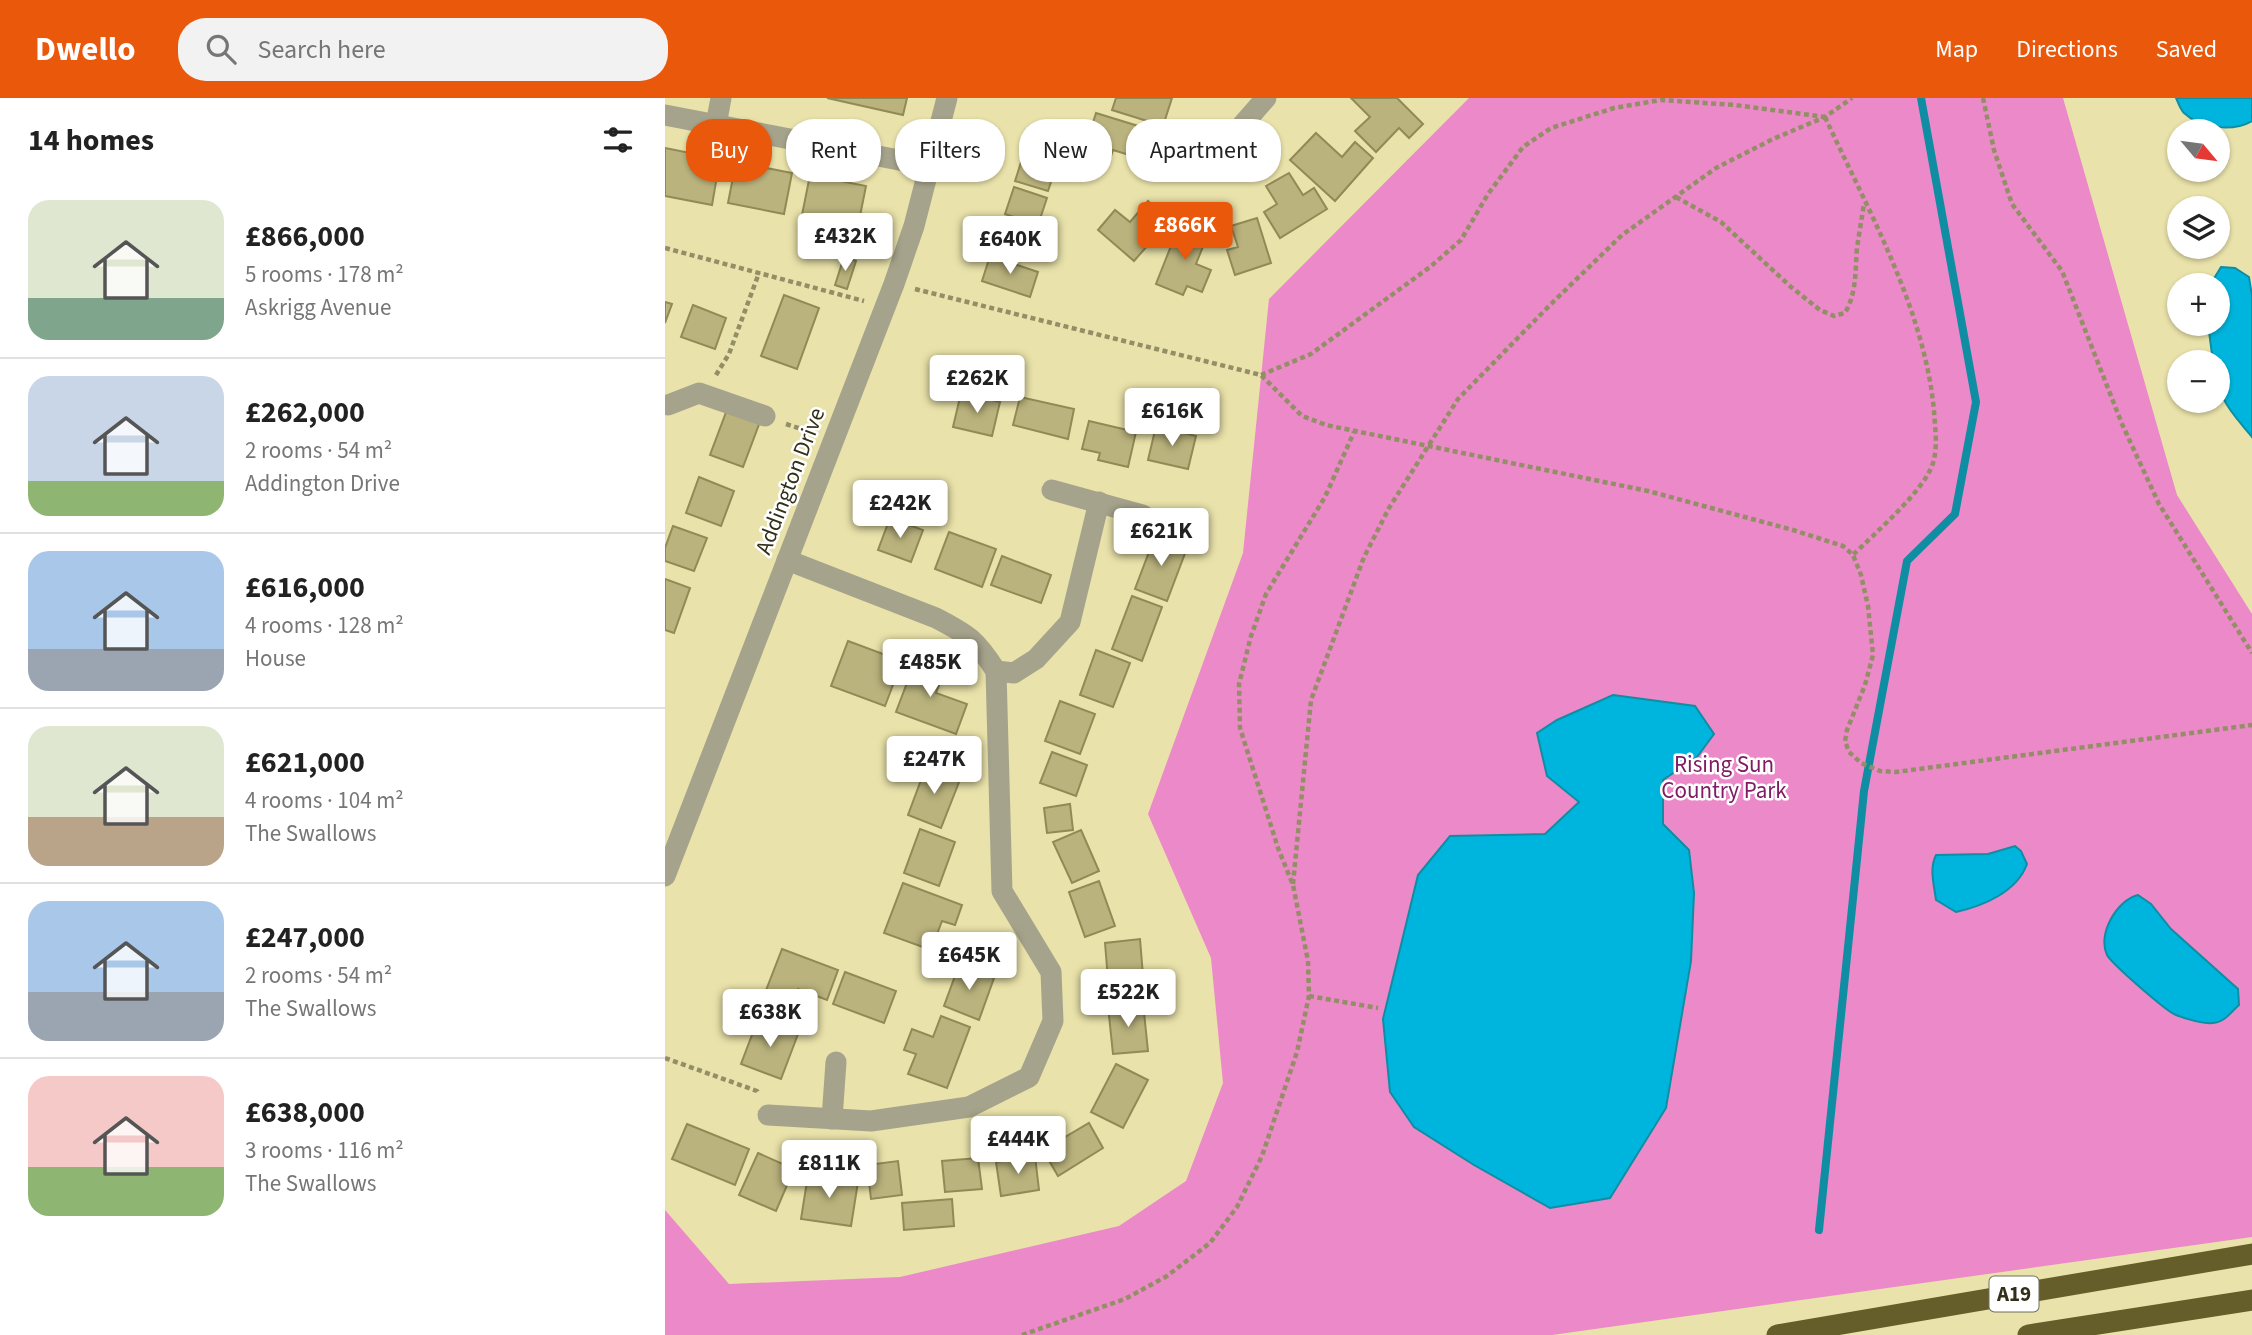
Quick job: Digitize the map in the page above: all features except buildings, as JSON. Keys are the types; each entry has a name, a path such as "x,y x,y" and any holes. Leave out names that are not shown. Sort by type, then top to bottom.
{"highway":[{"name":"A19","path":"1776,1335 2252,1254"},
{"name":"A19","path":"2028,1335 2252,1300"}],"street":[{"path":"717,119 721,98"},
{"name":"Addington Drive","path":"942,119 947,98"},
{"path":"1248,119 1266,98"},
{"path":"665,115 686,119"},
{"path":"772,136 895,159"},
{"name":"Addington Drive","path":"665,876 673,831 835,441 894,284 925,182"},
{"path":"666,407 699,393 765,416"},
{"path":"1052,489 1143,515"},
{"path":"996,671 1014,673 1036,659 1070,622 1099,502"},
{"path":"768,1115 871,1121 969,1107 1029,1077 1053,1021 1051,972 1002,891 996,671 978,644 959,630 936,618 787,560"},
{"path":"832,1119 837,1062"}],"path":[{"path":"1735,98 1735,105"},
{"path":"1293,885 1311,700 1364,557 1389,508 1458,399 1622,235 1716,168 1773,139 1825,117 1852,98"},
{"path":"1983,98 1994,150 2013,204 2062,271 2122,424 2159,504 2252,653"},
{"path":"1261,375 1311,354 1430,267 1461,240 1488,194 1523,147 1551,128 1614,108 1661,100 1735,105 1825,117"},
{"path":"1825,117 1903,284 1931,380 1936,442 1932,466 1921,485 1853,555"},
{"path":"1676,197 1721,222 1790,287 1820,310 1835,316 1845,313 1856,281 1857,247 1864,202"},
{"path":"665,248 885,307"},
{"path":"699,393 718,373 729,354 759,273"},
{"path":"894,284 1261,375 1303,415 1326,425 1648,491 1843,546 1853,555 1861,575 1868,606 1873,655 1845,741 1849,752 1861,763 1880,771 1896,772 2252,725"},
{"path":"765,416 835,441"},
{"path":"1022,1335 1125,1299 1167,1276 1210,1243 1237,1207 1262,1156 1297,1052 1309,996 1308,961 1293,885 1278,848 1240,728 1239,684 1251,636 1266,594 1325,497 1354,432"},
{"path":"1309,996 1378,1008"},
{"path":"665,1058 757,1091 768,1115"}],"green space":[{"name":"Rising Sun Country Park","path":"1469,98 2063,98 2177,495 2252,614 2252,1237 1552,1335 665,1335 665,1210 729,1284 900,1277 1119,1226 1186,1181 1223,1083 1211,958 1148,814 1243,553 1269,299"}],"water":[{"path":"2176,98 2252,98 2252,121 2230,128 2230,119 2193,119 2180,108"},
{"path":"2221,267 2235,268 2249,277 2252,296 2252,437 2230,409 2230,350 2211,350 2210,336 2230,336 2230,273 2217,273"},
{"path":"1613,695 1695,706 1714,734 1697,757 1663,780 1663,824 1689,850 1694,893 1691,961 1666,1108 1610,1198 1550,1208 1414,1127 1390,1092 1383,1019 1418,875 1450,836 1545,834 1579,802 1547,776 1537,733 1557,720"},
{"path":"2015,846 2021,851 2027,864 2022,874 2007,890 1988,902 1956,912 1936,900 1932,871 1936,855 1988,854"},
{"path":"2138,895 2151,904 2171,929 2238,989 2239,1005 2224,1019 2209,1023 2176,1015 2140,987 2107,955 2105,937 2111,919 2123,904"}],"waterway":[{"path":"1819,1230 1864,791 1907,561 1955,514 1976,402 1921,98"}]}
